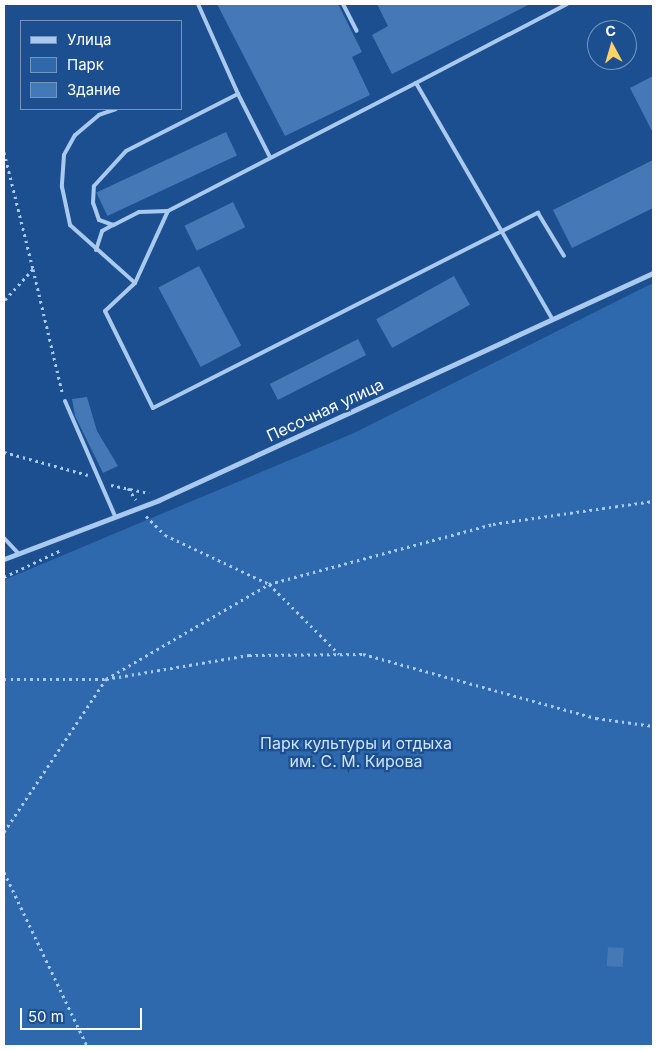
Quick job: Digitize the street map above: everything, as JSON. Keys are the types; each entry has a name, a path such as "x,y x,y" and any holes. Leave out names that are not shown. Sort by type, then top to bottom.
{"street":[{"name":"Песочная улица","path":"4,559 159,500 653,273"}],"lane":[{"path":"198,4 238,94 270,157"},
{"path":"344,4 357,32"},
{"path":"96,250 102,231 139,212 168,211 568,4"},
{"path":"416,83 552,319"},
{"path":"114,225 99,220 93,203 94,186 104,171 126,151 238,94"},
{"path":"113,110 99,115 75,135 64,156 62,188 70,225 96,250 135,282"},
{"path":"168,211 135,282 106,311 153,408 538,213 564,256"},
{"path":"65,401 115,516"},
{"path":"4,538 18,553"}],"path":[{"path":"4,152 65,401"},
{"path":"4,300 33,269"},
{"path":"4,452 128,488 146,491 159,500"},
{"path":"128,488 140,507 165,534 269,584 340,654"},
{"path":"4,832 106,679 269,584 493,524 653,501"},
{"path":"4,679 106,679 250,655 363,654 596,718 653,726"},
{"path":"4,872 87,1046"}],"green space":[{"name":"Парк культуры и отдыха им. С. М. Кирова","path":"653,283 653,1046 4,1046 4,580 354,433"}],"building":[{"path":"217,4 338,4 362,52 352,57 370,95 285,136"},
{"path":"377,4 530,4 392,74 372,35 388,26"},
{"path":"653,76 653,133 630,88"},
{"path":"226,132 237,156 107,216 96,192"},
{"path":"653,160 653,208 572,248 553,210"},
{"path":"233,202 245,227 197,251 184,226"},
{"path":"199,266 241,345 201,367 158,288"},
{"path":"454,276 470,305 392,348 376,319"},
{"path":"358,339 366,355 278,400 270,384"},
{"path":"87,397 97,431 118,466 103,473 75,416 72,399"},
{"path":"608,947 624,948 623,967 607,966"}]}
